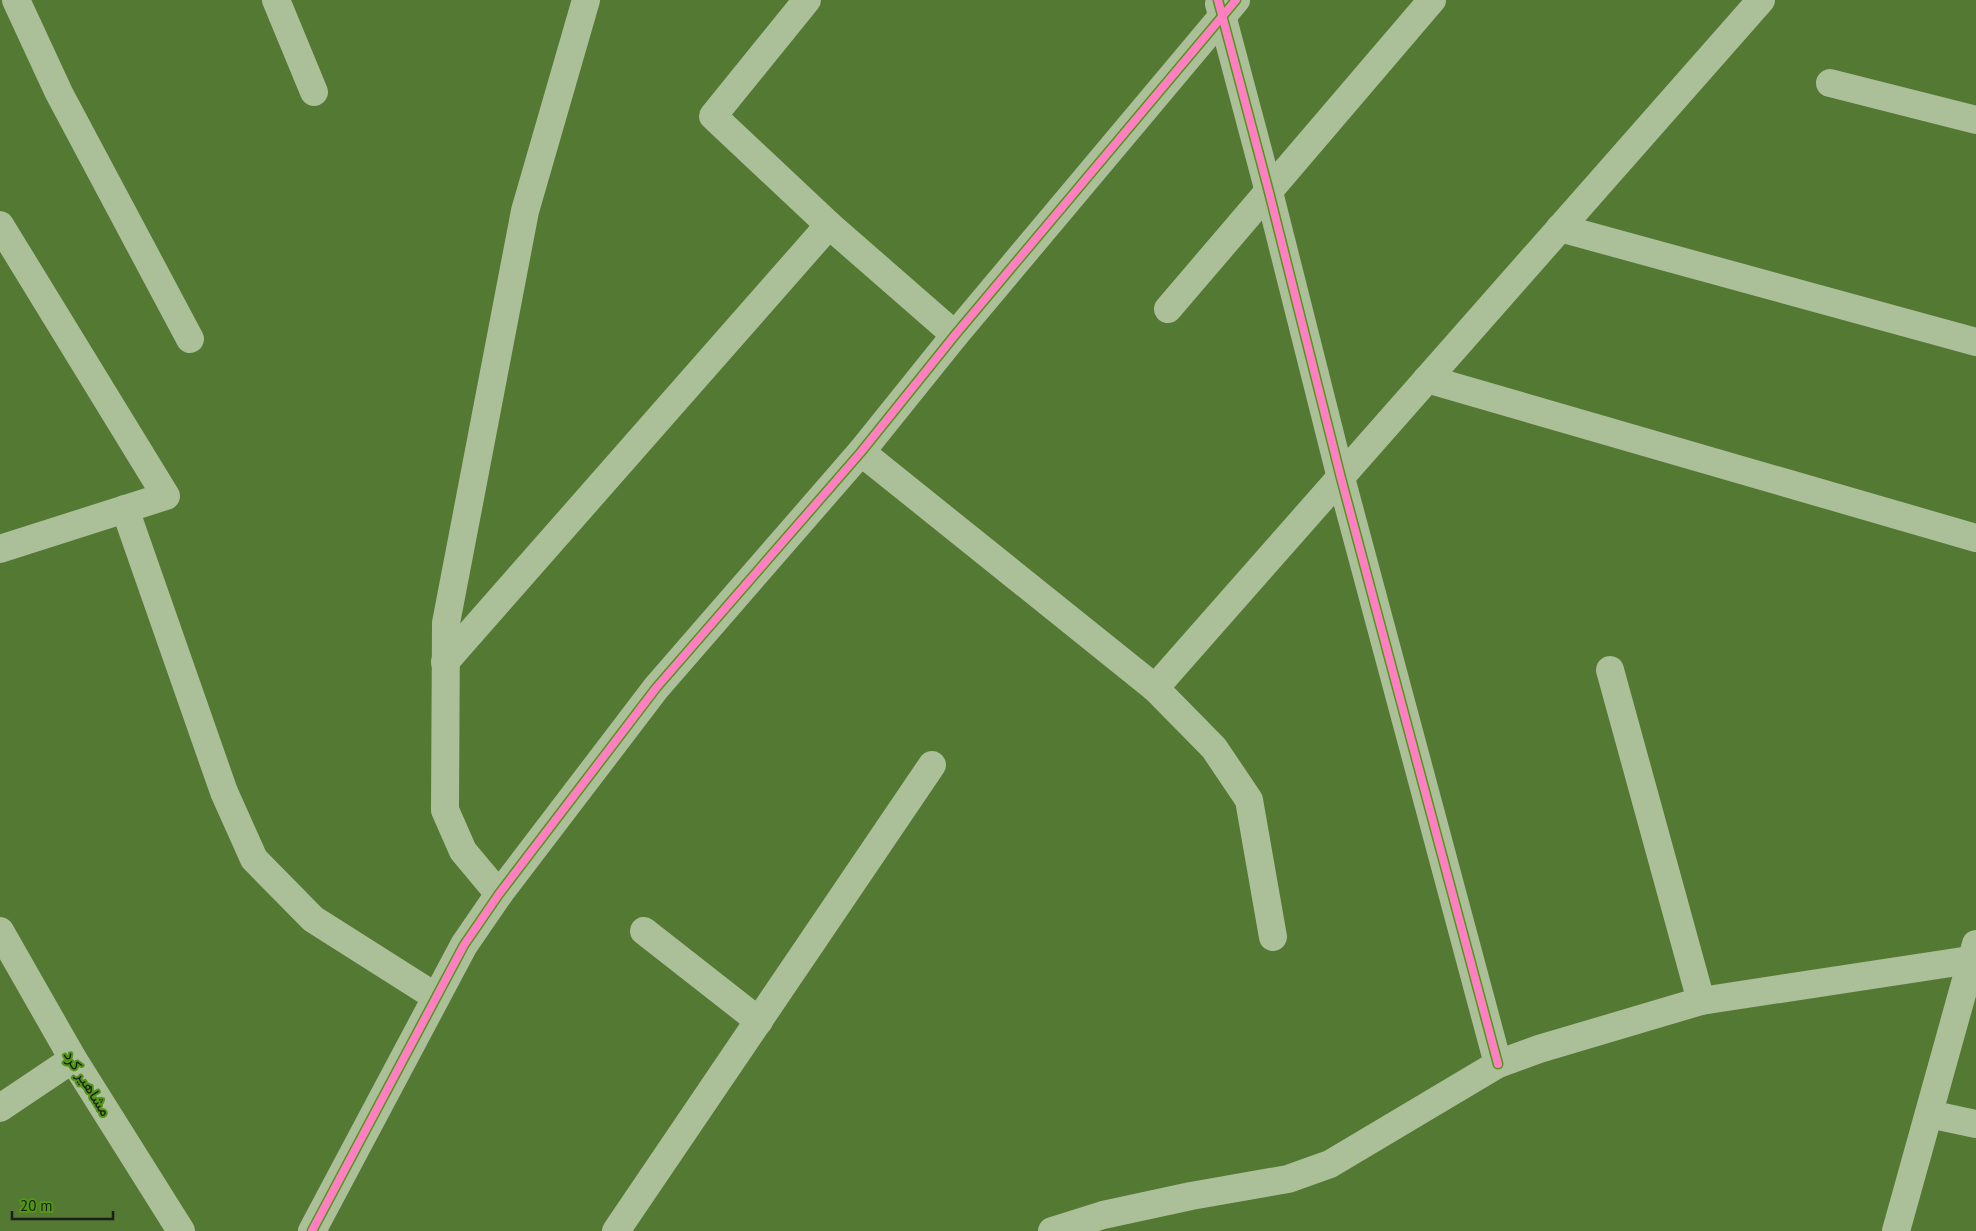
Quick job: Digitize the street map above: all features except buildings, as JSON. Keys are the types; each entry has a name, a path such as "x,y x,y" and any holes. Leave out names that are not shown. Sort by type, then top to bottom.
{"street":[{"path":"16,0 59,93 190,339"},
{"path":"276,0 314,92"},
{"path":"499,894 463,851 445,810 446,623 526,211 586,0"},
{"path":"807,0 713,116 829,225 955,334"},
{"path":"1168,309 1432,0"},
{"path":"1155,688 1761,0"},
{"path":"1226,5 1269,192 1340,478 1498,1064"},
{"path":"312,1231 464,945 499,894 656,688 861,452 955,334 1226,5"},
{"path":"1830,83 1976,120"},
{"path":"0,225 166,496 0,549"},
{"path":"446,662 829,225"},
{"path":"1560,228 1976,342"},
{"path":"1427,379 1976,538"},
{"path":"861,452 1155,688 1214,748 1249,800 1273,937"},
{"path":"125,509 224,792 254,859 313,919 436,997"},
{"path":"1610,670 1700,1001"},
{"path":"616,1231 932,765"},
{"name":"مشاهیر کرد","path":"0,931 73,1059 181,1231"},
{"path":"644,931 759,1021"},
{"path":"1052,1231 1102,1215 1191,1196 1288,1179 1330,1164 1498,1064 1539,1049 1700,1001 1975,954 1896,1231"},
{"path":"0,1108 73,1059"},
{"path":"1929,1114 1976,1124"}],"cycle path":[{"path":"1218,0 1269,192 1341,478 1498,1064"},
{"path":"312,1231 464,945 499,894 656,688 861,452 955,335 1236,0"}]}
